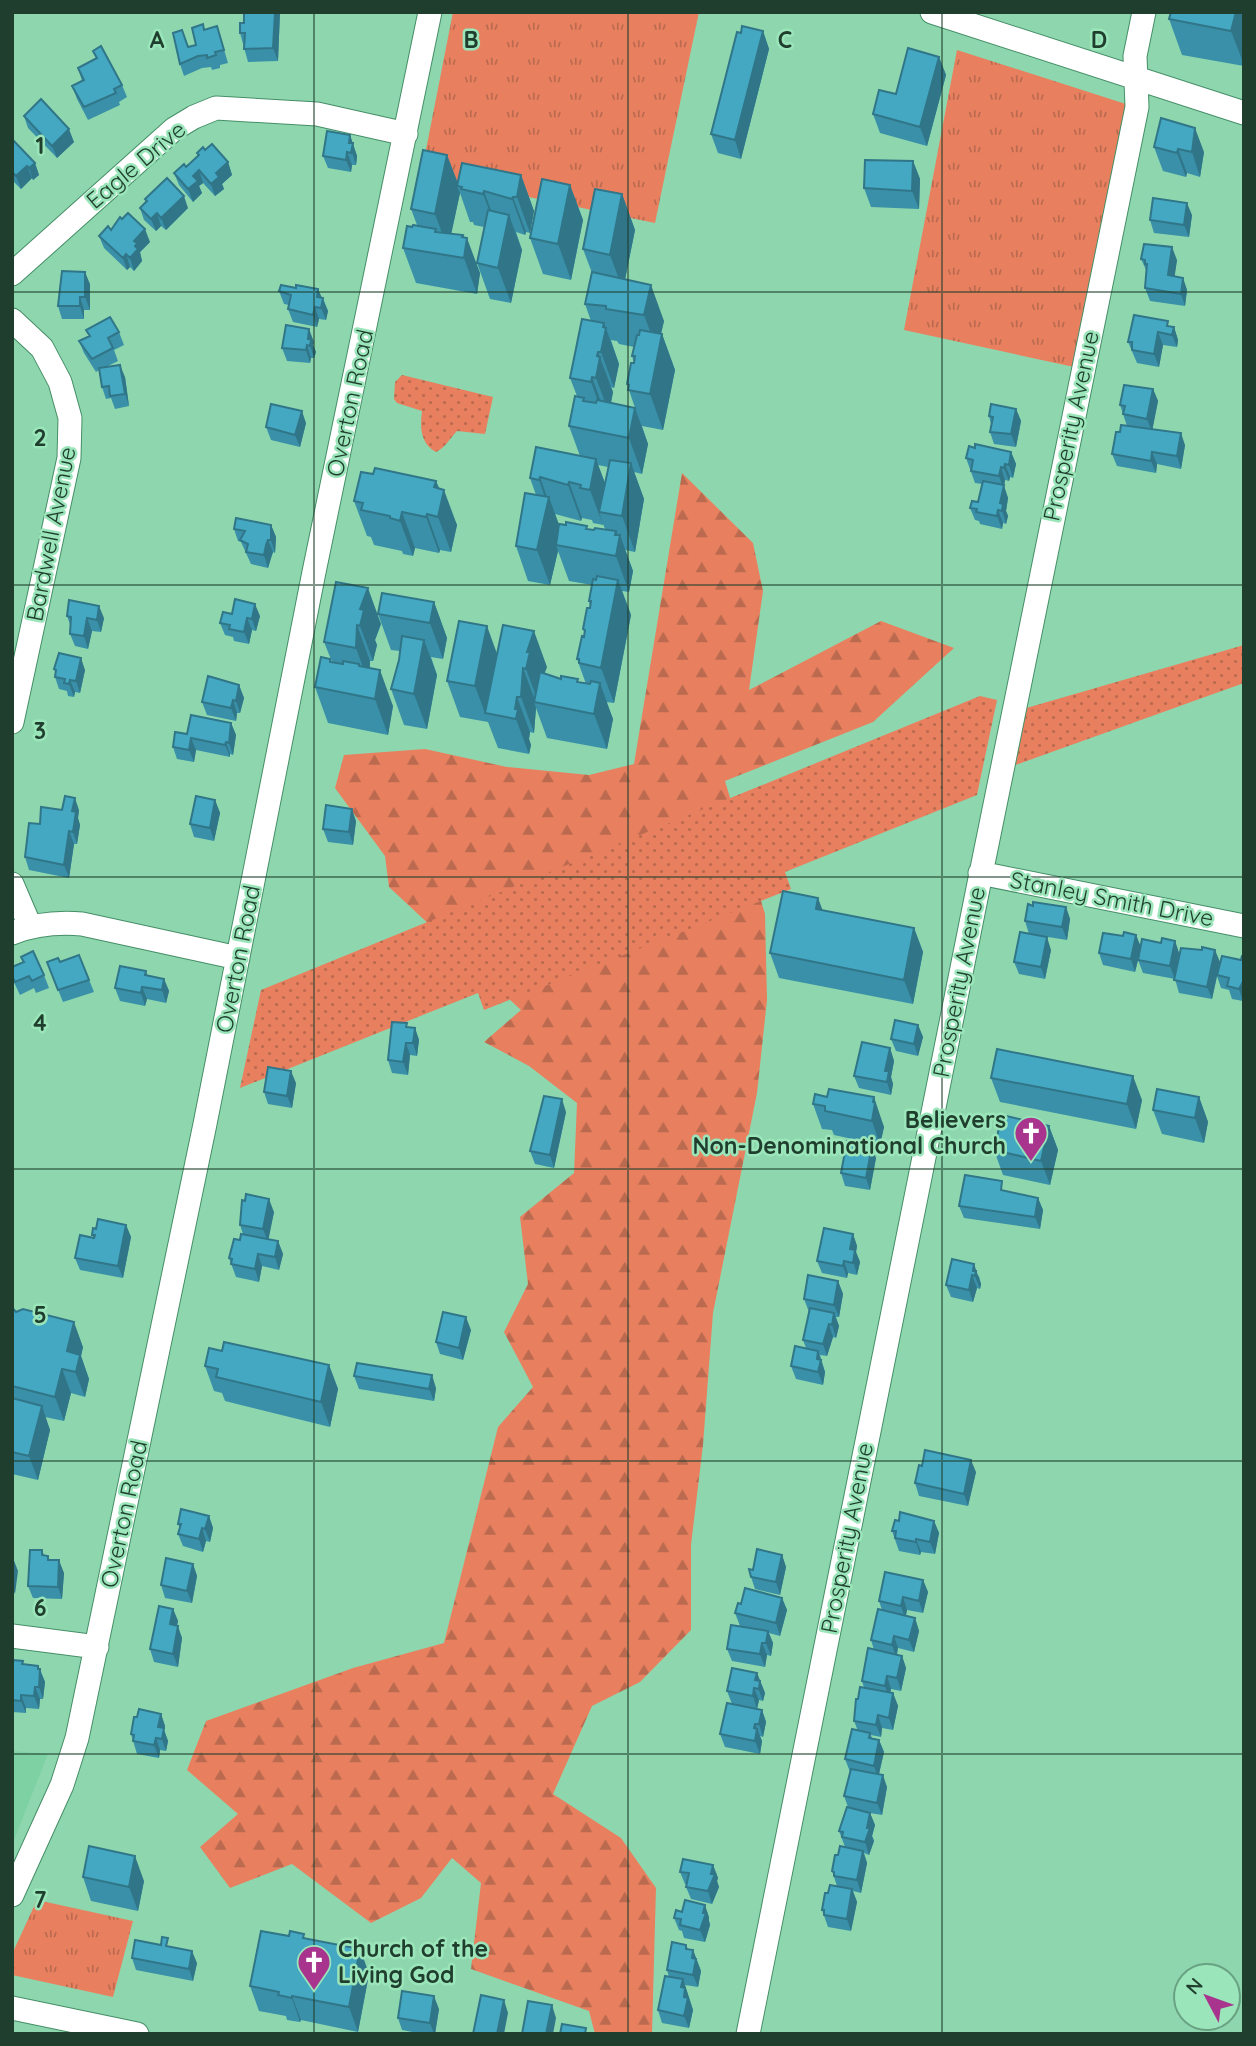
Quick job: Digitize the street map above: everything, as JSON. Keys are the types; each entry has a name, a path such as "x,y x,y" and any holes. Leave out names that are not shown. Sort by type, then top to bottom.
{"street":[{"name":"Overton Road","path":"12,1895 62,1786 77,1738 430,12"},
{"path":"932,12 1244,113"},
{"name":"Prosperity Avenue","path":"748,2034 925,1161 980,873 1137,107 1135,55 1144,12"},
{"name":"Eagle Drive","path":"12,274 174,129 216,108 317,114 406,134"},
{"name":"Bardwell Avenue","path":"12,320 42,348 60,382 70,418 69,458 12,723"},
{"name":"Stanley Smith Drive","path":"980,873 1244,926"},
{"path":"12,884 21,930 61,922 82,924 238,958"},
{"path":"12,1636 97,1647"},
{"path":"12,2008 137,2034"}],"shaded area":[{"path":"12,1751 48,1754 12,1845"}],"green space":[{"path":"453,12 699,12 655,223 421,175"},
{"path":"957,50 1129,105 1074,367 904,330"},
{"path":"402,375 493,397 485,434 457,431 436,452 427,444 422,434 422,411 397,403 394,399 395,382"},
{"path":"682,473 753,543 763,591 749,690 881,621 954,648 873,722 725,781 765,914 767,1000 757,1093 713,1313 703,1445 691,1545 691,1630 640,1682 592,1706 553,1794 621,1838 656,1888 652,2034 595,2034 589,2011 471,1969 481,1883 452,1858 421,1898 371,1923 292,1864 230,1888 200,1847 238,1814 187,1770 206,1721 353,1668 444,1643 498,1427 533,1387 504,1332 528,1284 520,1217 574,1173 577,1103 529,1066 484,1042 521,1010 389,887 385,856 335,788 344,755 425,749 507,767 589,775 634,764"},
{"path":"1244,645 1244,683 1010,767 1023,709"},
{"path":"980,696 997,700 977,795 785,872 791,889 484,1010 478,993 240,1088 261,990"},
{"path":"37,1900 133,1921 113,1997 12,1975 12,1954"}],"building":[{"path":"244,12 275,12 273,48 244,49 245,33 240,33 240,23 244,23"},
{"path":"1171,12 1236,12 1231,31 1169,19"},
{"path":"203,24 204,30 217,26 224,50 207,58 207,55 198,56 180,64 173,33 182,30 188,47 196,45 192,28"},
{"path":"742,26 763,31 735,140 711,134 737,32 741,33"},
{"path":"101,46 122,85 114,89 116,93 84,107 72,86 84,80 78,68 97,58 93,51"},
{"path":"908,48 939,57 920,127 873,114 879,90 896,94"},
{"path":"41,99 69,129 52,146 24,116"},
{"path":"1161,118 1195,128 1192,152 1178,149 1177,153 1154,147"},
{"path":"327,131 350,135 349,143 353,143 351,153 347,152 346,160 323,156"},
{"path":"12,139 35,163 16,176 12,172"},
{"path":"212,144 228,162 216,173 219,177 211,184 199,170 193,176 198,181 188,189 174,173 184,164 186,167 199,155 197,153 203,147 205,150"},
{"path":"423,150 447,155 435,214 411,209"},
{"path":"865,160 913,161 912,191 864,188"},
{"path":"462,163 521,175 517,197 512,199 484,191 483,194 461,189 462,187 457,186"},
{"path":"167,178 184,196 161,218 157,213 151,219 140,208 147,201 145,199"},
{"path":"542,179 570,185 558,244 530,238"},
{"path":"595,189 622,194 610,255 583,249"},
{"path":"1153,198 1187,203 1184,225 1150,220"},
{"path":"488,210 509,215 498,268 477,263"},
{"path":"128,213 145,229 134,241 138,249 130,258 126,254 123,258 99,236 108,226 111,230 120,217 122,219"},
{"path":"407,226 436,229 435,232 463,235 462,237 467,238 464,258 403,248"},
{"path":"1144,244 1172,247 1168,275 1183,278 1181,294 1145,288 1147,264 1141,259"},
{"path":"62,271 85,272 85,297 80,297 80,306 58,306"},
{"path":"592,272 651,285 644,315 585,304"},
{"path":"281,285 318,289 317,297 323,298 321,308 315,307 313,315 288,309 291,295 279,291"},
{"path":"1134,315 1168,321 1167,326 1174,327 1172,335 1158,332 1154,354 1132,350 1132,342 1128,342"},
{"path":"110,317 119,332 108,338 113,348 92,359 79,341 90,336 86,330"},
{"path":"582,319 604,323 603,327 606,328 601,352 598,352 597,356 600,357 596,378 592,377 591,382 570,378"},
{"path":"286,325 309,329 310,346 307,345 306,350 282,348"},
{"path":"640,330 662,334 650,394 628,390 627,384"},
{"path":"120,365 125,394 110,396 109,386 102,387 99,368"},
{"path":"1124,385 1153,389 1147,419 1123,414 1125,406 1120,405"},
{"path":"575,396 584,398 583,401 596,403 597,400 635,408 629,438 569,426"},
{"path":"271,404 302,411 295,435 266,427"},
{"path":"991,404 1016,409 1011,434 990,432 993,417 989,416"},
{"path":"1121,425 1181,433 1177,456 1152,452 1151,461 1112,454 1116,432 1120,432"},
{"path":"975,444 1011,452 1009,465 1001,467 999,476 971,471 973,460 966,458 969,446 975,448"},
{"path":"536,447 596,459 590,490 569,482 568,485 540,477 539,480 530,478"},
{"path":"610,460 631,463 622,516 599,512"},
{"path":"375,468 436,481 434,487 444,490 438,517 402,512 400,521 361,510 363,503 354,501 361,472 373,474"},
{"path":"983,481 1004,485 1000,503 1003,504 1002,511 998,510 997,516 976,512 977,509 970,508 972,501 978,502"},
{"path":"525,493 549,497 537,550 516,546"},
{"path":"236,518 271,525 271,540 268,540 264,555 246,552 248,544 240,540 245,531 234,529"},
{"path":"566,522 587,526 586,529 616,531 615,535 620,535 616,556 556,545 559,524 566,525"},
{"path":"597,576 618,580 601,668 579,663 577,659 582,636 584,637 587,608 590,608 593,579 596,580"},
{"path":"336,582 368,588 360,609 364,610 360,626 357,625 356,648 324,642"},
{"path":"382,593 434,602 430,623 378,614"},
{"path":"235,599 255,604 252,619 247,618 244,632 229,629 230,625 220,623 223,612 232,614"},
{"path":"69,600 99,606 97,620 87,618 84,636 70,634 71,617 67,616"},
{"path":"459,621 487,626 475,686 447,681"},
{"path":"503,625 534,631 527,652 530,652 526,669 523,668 521,697 517,697 516,719 485,713"},
{"path":"402,636 424,640 414,694 391,689"},
{"path":"59,653 81,658 76,681 70,680 69,684 64,683 65,679 55,677 54,669"},
{"path":"321,657 330,659 330,662 343,664 343,661 380,670 375,699 315,687"},
{"path":"540,672 561,679 561,676 578,679 577,682 600,683 594,714 534,702"},
{"path":"208,676 239,685 236,701 233,700 231,708 202,702"},
{"path":"191,715 231,723 229,743 226,742 225,745 191,738 189,750 173,747 175,732 187,734"},
{"path":"65,796 75,798 72,811 76,812 73,832 69,831 64,865 25,857 29,823 40,824 41,807 62,810"},
{"path":"196,796 215,800 210,828 190,824"},
{"path":"326,805 352,809 349,832 323,829"},
{"path":"783,891 818,898 816,909 914,928 904,980 770,953"},
{"path":"1033,902 1066,907 1062,927 1025,921 1028,904 1033,906"},
{"path":"1020,932 1047,937 1041,967 1014,962"},
{"path":"1124,932 1136,935 1131,959 1099,953 1103,933 1123,936"},
{"path":"1162,938 1175,941 1170,966 1138,960 1142,939 1161,943"},
{"path":"1202,947 1215,950 1207,987 1174,980 1181,948 1202,950"},
{"path":"33,951 44,975 32,981 29,976 15,982 12,967 24,962 21,957"},
{"path":"79,955 89,980 58,990 47,962 58,958 60,962"},
{"path":"1222,956 1241,960 1244,956 1244,980 1239,989 1227,986 1229,978 1217,975"},
{"path":"120,966 146,971 145,975 164,979 162,990 142,987 141,993 115,988"},
{"path":"895,1020 918,1025 914,1044 891,1039"},
{"path":"392,1022 407,1023 406,1027 415,1028 413,1043 406,1043 403,1062 388,1060"},
{"path":"862,1042 890,1048 885,1071 889,1071 887,1082 854,1076"},
{"path":"997,1049 1133,1076 1127,1104 991,1078"},
{"path":"268,1067 291,1071 287,1096 264,1092"},
{"path":"829,1089 874,1097 872,1121 825,1111 825,1106 813,1104 815,1094 827,1097"},
{"path":"1157,1089 1199,1097 1195,1118 1153,1110"},
{"path":"544,1096 562,1099 550,1155 530,1151"},
{"path":"1002,1115 1049,1126 1041,1161 994,1150"},
{"path":"847,1141 872,1146 866,1178 841,1173"},
{"path":"965,1175 1002,1181 1001,1190 1038,1198 1035,1217 959,1206"},
{"path":"246,1194 269,1199 263,1229 240,1225 242,1200 245,1201"},
{"path":"98,1219 126,1225 118,1266 75,1258 80,1235 94,1238 93,1228 96,1229"},
{"path":"824,1228 853,1234 850,1249 855,1250 853,1263 844,1261 843,1266 817,1261"},
{"path":"241,1234 278,1241 275,1257 258,1254 255,1269 231,1264 232,1259 229,1258 234,1239 240,1240"},
{"path":"952,1259 974,1264 973,1271 976,1271 975,1276 972,1275 969,1290 946,1285"},
{"path":"808,1275 838,1281 834,1305 804,1299"},
{"path":"12,1307 16,1312 23,1309 74,1322 67,1351 80,1355 76,1372 62,1369 55,1397 12,1386"},
{"path":"810,1308 834,1313 832,1325 829,1324 823,1344 803,1340"},
{"path":"443,1312 466,1317 459,1348 436,1342"},
{"path":"224,1342 329,1365 321,1402 216,1377 218,1369 205,1366 209,1348 222,1351"},
{"path":"795,1346 818,1351 817,1359 821,1360 818,1372 791,1366"},
{"path":"357,1363 432,1375 429,1389 354,1376"},
{"path":"12,1398 42,1406 29,1456 12,1452"},
{"path":"925,1450 971,1460 964,1494 915,1483"},
{"path":"181,1509 209,1516 199,1539 178,1534"},
{"path":"900,1512 934,1521 930,1542 895,1538 896,1531 892,1531 895,1520 899,1521"},
{"path":"757,1549 782,1555 776,1582 751,1577 749,1569 753,1570"},
{"path":"30,1550 42,1550 42,1555 48,1556 48,1560 59,1560 58,1587 28,1586"},
{"path":"166,1558 193,1564 187,1591 161,1585"},
{"path":"885,1572 923,1580 919,1601 903,1597 901,1606 879,1601"},
{"path":"745,1588 782,1598 776,1623 735,1613 738,1603 741,1604"},
{"path":"159,1606 173,1609 170,1624 178,1626 173,1654 150,1649"},
{"path":"878,1609 915,1618 909,1640 894,1636 892,1645 871,1640"},
{"path":"731,1625 768,1631 760,1654 727,1649"},
{"path":"868,1648 902,1656 897,1678 887,1676 885,1686 862,1681"},
{"path":"12,1660 23,1661 22,1664 38,1666 40,1669 39,1687 35,1687 34,1696 21,1695 21,1701 12,1700"},
{"path":"732,1668 757,1673 755,1680 760,1681 759,1689 754,1688 753,1696 727,1691"},
{"path":"860,1687 893,1693 889,1718 878,1715 876,1725 854,1721"},
{"path":"727,1703 762,1710 759,1724 755,1724 754,1728 757,1729 755,1741 720,1734"},
{"path":"139,1709 161,1714 158,1727 164,1728 162,1739 156,1738 154,1745 133,1741 134,1735 131,1734 134,1717 137,1717"},
{"path":"852,1729 870,1733 869,1738 879,1740 874,1766 845,1759"},
{"path":"851,1769 883,1775 877,1803 844,1796"},
{"path":"847,1807 870,1813 867,1828 870,1828 865,1842 842,1837 843,1832 839,1831"},
{"path":"89,1846 135,1856 129,1887 83,1877"},
{"path":"840,1846 863,1851 857,1880 834,1876 832,1871 835,1855 838,1855"},
{"path":"683,1859 713,1865 711,1874 715,1874 708,1891 686,1887 689,1873 680,1872"},
{"path":"830,1885 852,1889 847,1919 824,1915 822,1910 825,1893 828,1893"},
{"path":"685,1900 705,1905 703,1913 706,1913 700,1930 680,1925 681,1919 674,1918 676,1910 682,1912"},
{"path":"261,1931 289,1936 290,1931 304,1934 303,1938 360,1949 349,2007 292,1998 278,1995 279,1992 250,1986"},
{"path":"162,1937 168,1938 166,1946 192,1951 189,1969 132,1958 135,1940 161,1945"},
{"path":"672,1942 686,1945 686,1949 693,1950 692,1958 696,1959 693,1975 667,1970"},
{"path":"665,1976 683,1979 681,1987 685,1988 684,1997 688,1998 684,2016 658,2010"},
{"path":"402,1991 434,1996 430,2023 398,2018"},
{"path":"481,1995 504,2000 497,2034 473,2034"},
{"path":"528,2001 552,2005 546,2034 522,2034"},
{"path":"562,2024 586,2028 585,2034 560,2034"}],"place":[{"name":"Believers Non-Denominational Church","path":"1031,1163"},
{"name":"Church of the Living God","path":"314,1992"}]}
